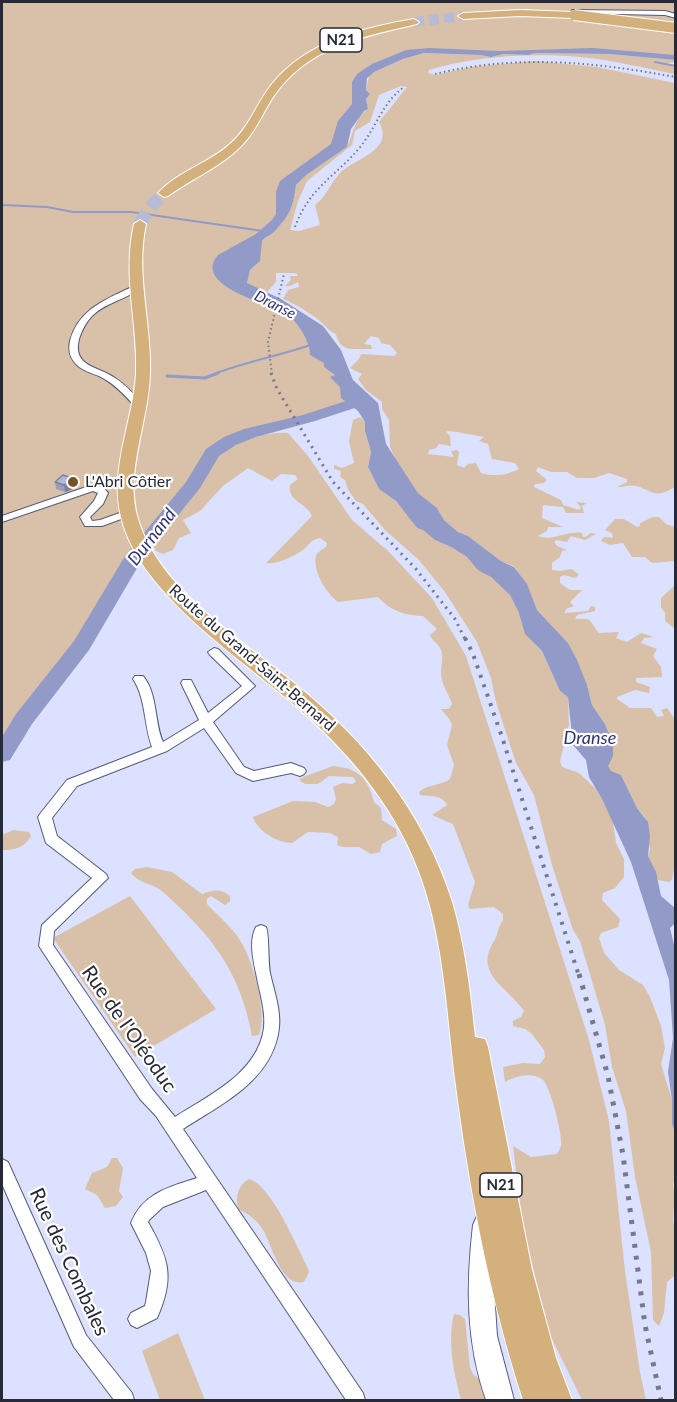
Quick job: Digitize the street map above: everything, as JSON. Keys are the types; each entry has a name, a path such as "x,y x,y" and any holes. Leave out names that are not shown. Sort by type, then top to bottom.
{"main road":[{"path":"463,16 560,14 577,11 675,28"},
{"name":"N21","path":"164,194 230,150 243,137 279,81 300,62 331,44 367,32 414,22"},
{"name":"Route du Grand-Saint-Bernard","path":"140,224 134,249 143,372 140,407 127,476 129,519 140,549 149,564 182,599 312,708 354,750 376,777 403,818 424,858 440,903 471,1024 517,1263 557,1401"},
{"name":"Route du Grand-Saint-Bernard","path":"455,966 468,1080 489,1210 505,1289 538,1401"}],"street":[{"path":"577,11 675,11"},
{"path":"617,20 658,11"},
{"path":"560,14 658,11 675,16"},
{"path":"137,288 90,311 83,318 77,330 73,350 75,358 82,365 122,386 140,407"},
{"path":"2,519 92,488 97,488 103,493 99,502 86,515 85,519 88,524 129,519"},
{"path":"139,678 144,685 153,734 161,748 206,721 249,686 214,652"},
{"path":"187,683 206,721 240,770 246,775 260,776 291,768 300,771"},
{"name":"Rue de l'Oléoduc","path":"161,748 72,783 45,817 51,839 100,878 47,929 46,946 146,1094 162,1111 207,1182 356,1401"},
{"path":"172,1126 242,1082 263,1057 270,1038 272,1016 259,944 261,931"},
{"name":"Rue des Combales","path":"2,1167 80,1341 125,1401"},
{"path":"137,1319 151,1312 155,1303 160,1271 154,1250 139,1223 141,1216 160,1202 207,1182"},
{"path":"489,1210 482,1268 483,1322 488,1363 500,1401"},
{"path":"483,1322 494,1299 505,1289"}],"shaded area":[{"path":"2,2 675,2 675,58 602,51 544,53 609,54 675,60 675,62 665,64 675,67 675,74 592,58 542,55 485,59 447,65 429,70 428,73 435,75 472,67 534,61 597,67 675,83 675,487 665,492 654,493 637,486 617,487 627,482 627,479 609,473 594,478 577,478 567,472 551,472 538,467 536,471 547,480 544,483 535,484 534,487 561,500 563,505 579,510 581,507 576,502 587,503 582,506 584,513 566,513 563,507 543,505 542,518 563,527 548,527 547,531 538,536 549,538 582,533 583,537 586,537 590,533 596,534 585,540 571,536 567,542 557,540 554,542 557,546 567,550 562,551 560,557 552,563 552,570 572,569 579,575 575,578 564,575 560,577 560,583 570,590 582,590 570,602 574,606 566,609 565,613 588,611 591,606 595,607 595,611 577,615 575,619 588,620 599,633 619,632 616,638 627,642 641,633 654,637 644,638 641,643 657,649 653,656 661,667 662,677 636,678 636,682 650,687 649,693 635,690 617,699 630,708 651,708 657,717 664,716 661,710 667,708 674,718 676,858 672,880 669,882 658,880 648,856 650,849 645,817 637,808 621,775 611,772 607,765 612,744 605,724 592,705 587,685 568,643 537,610 524,581 514,566 501,561 444,520 437,508 418,493 396,460 390,447 389,420 382,409 382,402 366,390 358,379 362,374 350,368 361,354 394,356 397,353 390,345 381,343 379,338 371,336 364,344 371,345 372,349 350,349 341,345 336,334 318,319 283,299 288,290 299,287 298,282 285,286 291,280 290,276 298,276 296,273 276,273 276,282 267,292 251,287 247,283 250,270 258,263 262,241 274,232 290,211 296,185 305,175 347,147 357,121 368,109 366,99 370,94 366,90 369,76 358,84 363,106 335,145 284,180 279,216 228,272 304,322 358,397 344,410 246,433 209,455 178,510 146,537 103,600 94,628 51,695 26,715 2,757","holes":["418,51 533,53 491,57 424,53 403,59 374,72 379,67","401,86 407,87 379,122 383,132 378,147 341,172 315,205 320,225 299,231 290,230 298,201 307,181 352,145 355,131 370,122 379,95","446,432 484,437 479,441 488,444 492,459 515,463 519,469 510,473 490,475 481,473 476,463 468,464 464,468 457,465 459,452 457,450 451,451 454,457 428,454 429,450 436,448 439,444 451,446 450,436"]},
{"path":"360,417 365,422 371,452 368,467 379,489 396,501 417,528 423,529 435,540 467,557 510,595 537,647 542,651 560,691 568,697 569,725 560,761 562,767 579,773 596,789 613,822 616,843 624,859 624,877 615,888 603,893 602,900 620,919 618,927 601,933 599,938 604,953 619,970 643,985 650,997 661,1026 665,1048 661,1064 672,1100 672,1124 675,1133 673,1221 676,1231 676,1271 667,1282 664,1313 659,1326 653,1320 651,1252 635,1177 626,1111 612,1067 605,1025 580,941 573,930 552,865 534,795 516,763 496,702 491,678 477,642 445,592 419,560 385,530 363,504 356,501 348,490 345,480 340,477 341,471 334,469 334,465 342,468 354,463 349,441 353,420"},
{"path":"288,433 308,456 352,520 388,551 432,598 466,656 589,1040 609,1121 625,1271 646,1400 582,1400 549,1333 523,1227 513,1146 531,1157 557,1154 561,1146 560,1132 552,1100 542,1079 523,1076 505,1082 503,1067 523,1063 540,1064 545,1057 544,1050 532,1034 525,1029 513,1026 513,1021 521,1017 524,1011 490,971 489,952 503,920 503,914 494,907 470,909 468,905 475,882 453,824 432,815 447,805 442,799 420,795 419,792 450,779 454,765 447,745 452,725 441,709 449,709 452,704 441,677 441,650 430,635 437,629 423,616 398,611 378,597 338,602 325,588 316,568 317,555 327,543 320,538 291,557 275,563 266,563 312,516 291,495 290,485 298,479 295,475 281,474 272,481 248,468 223,486 200,511 183,520 191,533 179,538 173,550 163,554 156,551 153,545 158,533 184,508 207,470 222,454 249,439 269,434"},
{"path":"653,517 659,517 666,524 675,527 675,561 652,563 645,557 632,557 623,543 610,545 601,541 604,537 613,538 612,533 605,530 615,519 624,519 637,527 640,523"},
{"path":"675,585 675,629 665,621 661,598"},
{"path":"333,766 349,769 361,776 369,787 374,802 381,808 382,820 396,829 397,836 382,844 380,852 371,854 359,847 337,845 338,837 330,833 308,832 292,843 281,841 269,835 255,822 253,817 293,801 315,802 328,807 334,804 336,799 333,787 342,783 353,784 356,781 353,777 329,776 318,784 305,784 299,780"},
{"path":"13,830 29,832 31,836 19,848 2,850 2,835"},
{"path":"147,867 172,872 202,894 217,890 230,896 230,901 225,905 211,896 207,899 207,904 230,927 246,951 258,988 262,1014 259,1035 252,1036 240,992 221,955 209,939 162,891 131,873 135,869"},
{"path":"130,896 216,1009 135,1057 53,938"},
{"path":"112,1158 117,1158 123,1168 119,1191 123,1197 116,1206 105,1208 97,1195 85,1189 92,1173 107,1167"},
{"path":"249,1179 266,1192 289,1229 309,1272 304,1282 296,1282 283,1272 261,1226 238,1209 238,1192"},
{"path":"454,1314 465,1319 470,1367 473,1374 482,1382 490,1400 461,1400 451,1346"},
{"path":"178,1333 205,1400 160,1400 142,1351"}],"water":[{"name":"Dranse","path":"429,48 499,51 593,48 675,55 675,60 609,54 534,53 491,57 424,53 403,59 374,72 367,78 366,90 370,94 366,99 368,109 351,129 347,147 306,175 296,185 290,211 274,232 262,241 260,261 250,270 247,283 281,299 323,326 341,350 353,380 378,403 386,444 418,493 437,508 444,520 458,532 468,536 501,561 514,567 527,584 537,610 568,643 577,660 592,705 605,724 613,744 613,756 608,766 611,771 621,775 637,808 648,822 650,836 648,856 656,872 661,896 675,908 675,923 670,928 676,953 675,1133 672,1124 672,1100 668,1072 673,1038 669,980 631,862 602,799 589,777 586,760 573,745 568,697 560,691 542,651 525,634 519,613 510,595 491,577 478,570 467,557 417,528 396,501 379,489 368,467 371,452 365,422 358,411 341,398 340,387 330,377 335,375 324,367 324,363 310,355 306,338 295,321 278,310 236,292 215,276 213,266 218,255 256,234 272,220 276,214 276,192 280,181 331,144 338,121 352,104 352,82 357,74 372,64 406,50"}],"building":[{"path":"63,475 74,479 64,485 55,482"}],"waterway":[{"path":"655,62 676,66"},
{"path":"2,205 47,207 73,212 131,212 263,231"},
{"path":"214,374 313,344"},
{"path":"167,376 205,378 218,373"},
{"name":"Durnand","path":"2,754 24,719 82,645 132,560 194,484 212,453 230,441 250,433 309,418 364,400"}],"tunnel":[{"path":"414,22 463,16"},
{"path":"140,224 150,207 164,193"}],"railway":[{"path":"435,74 496,64 556,62 615,67 676,77"},
{"path":"295,227 308,201 352,157 390,100 404,87"},
{"path":"272,374 268,342 284,274"},
{"path":"271,373 277,389 333,482 416,569 455,619 465,639"},
{"path":"465,638 473,654 503,740 579,976"},
{"path":"579,974 608,1076 623,1155 645,1325 661,1400"}],"place":[{"name":"L'Abri Côtier","path":"73,482"}]}
